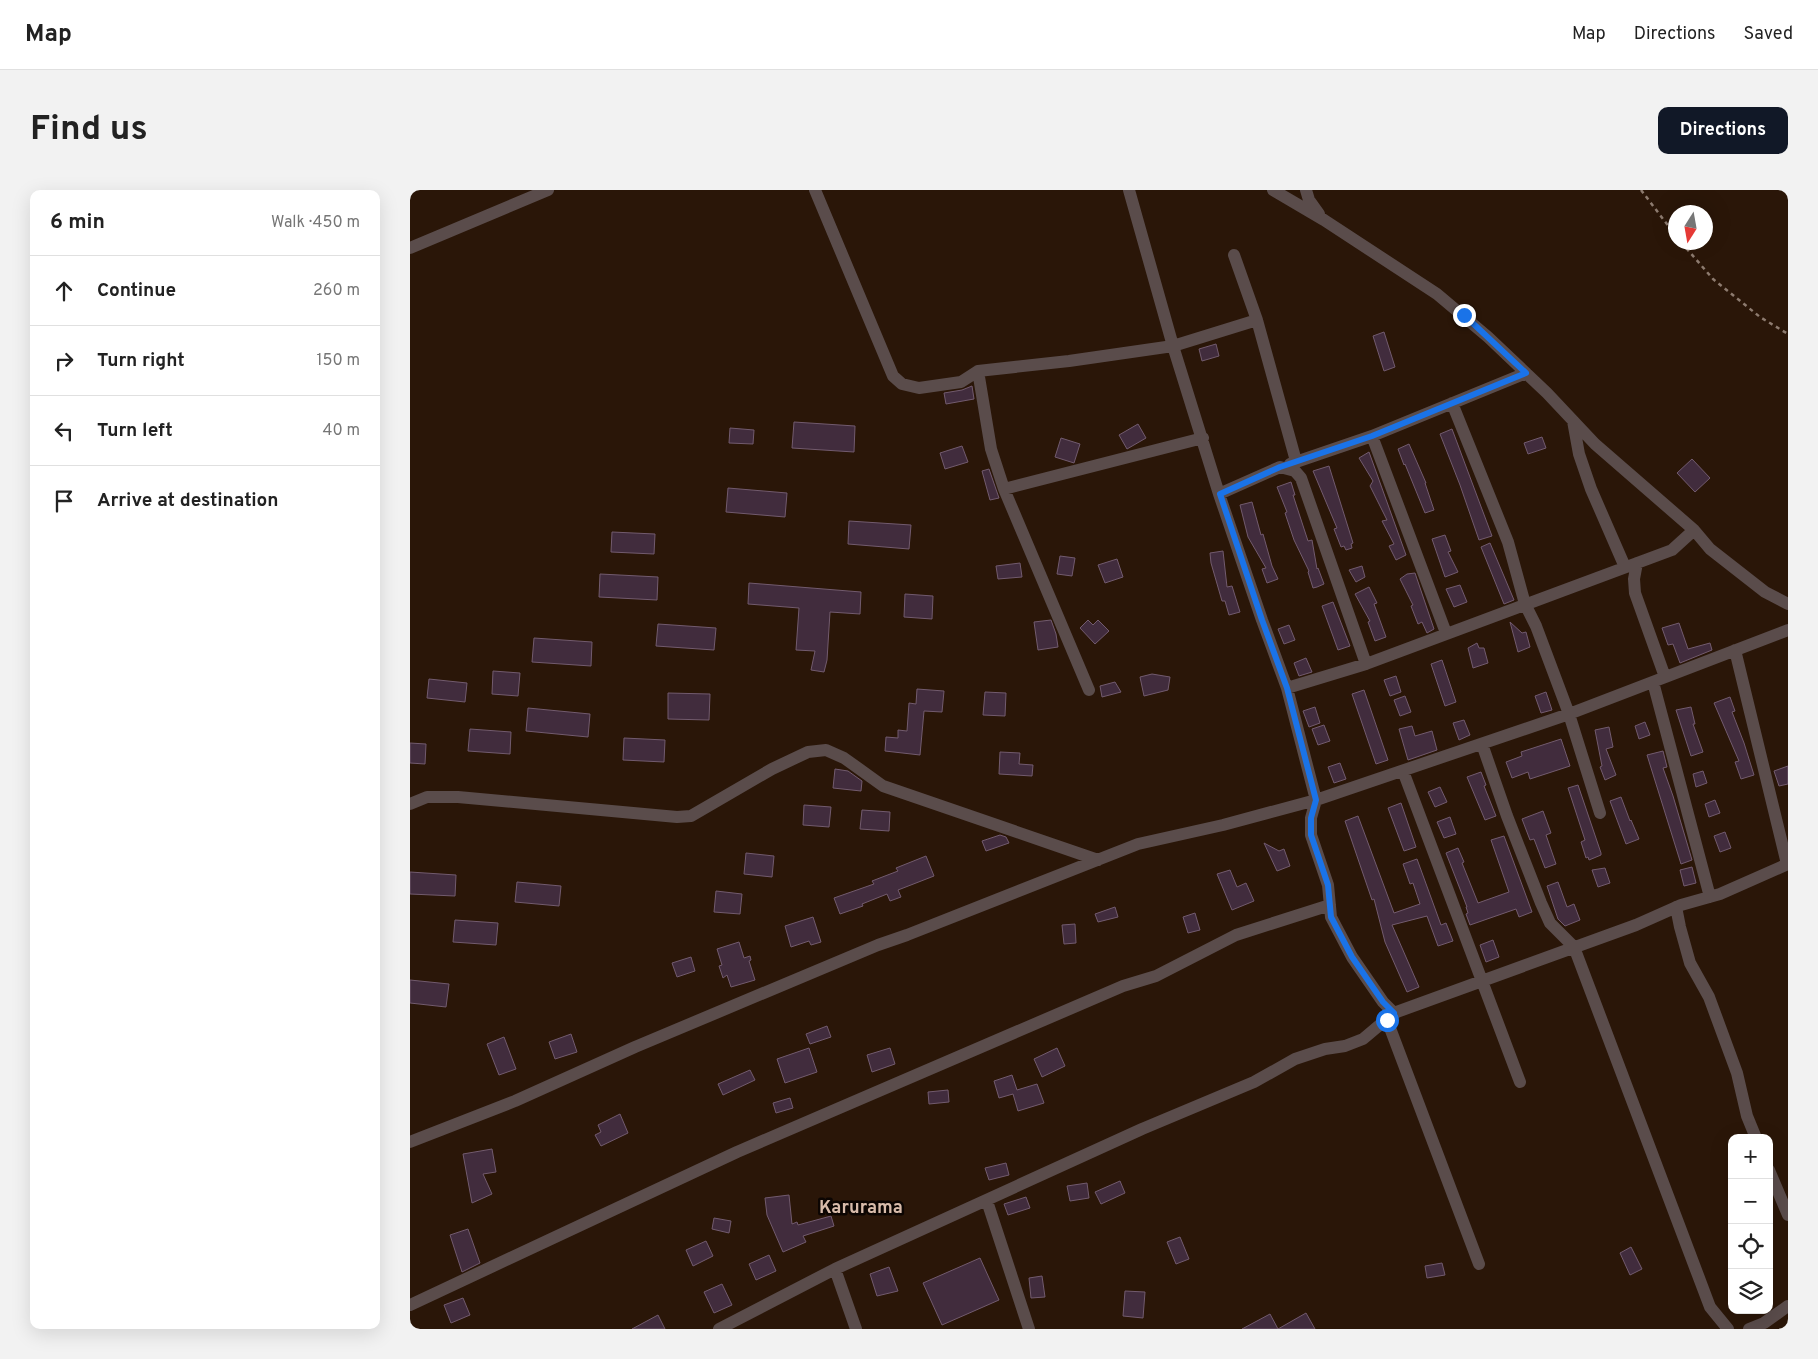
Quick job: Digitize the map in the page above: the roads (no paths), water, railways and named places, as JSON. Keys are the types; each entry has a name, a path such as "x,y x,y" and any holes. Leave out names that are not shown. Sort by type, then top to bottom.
{"street":[{"path":"410,248 548,190"},
{"path":"815,190 893,376 902,384 919,388 962,382 978,371 1069,361 1173,346 1257,320"},
{"path":"1129,190 1173,346 1220,494 1287,688 1316,800 1311,818 1311,835 1328,885 1331,917 1352,957 1383,1002 1390,1017 1479,1264"},
{"path":"1273,190 1324,220 1437,294 1464,315 1526,373 1595,444 1694,530 1710,549 1765,592 1788,604"},
{"path":"1306,190 1309,200 1324,220"},
{"path":"1234,255 1257,320 1296,462"},
{"path":"978,371 991,449 1004,489 1089,690"},
{"path":"1220,494 1280,467 1372,436 1526,373"},
{"path":"1452,403 1508,542 1525,604 1536,626 1569,714 1600,813"},
{"path":"1573,421 1579,454 1590,489 1631,565 1635,593 1659,680 1710,897"},
{"path":"1372,436 1446,633"},
{"path":"1004,489 1203,438"},
{"path":"1280,467 1295,471 1300,478 1366,664"},
{"path":"1287,688 1366,664 1672,550 1694,530"},
{"path":"410,1142 515,1101 635,1047 878,945 1138,844 1223,825 1316,800 1569,714 1788,630"},
{"path":"718,1329 835,1269 922,1228 988,1201 1142,1130 1254,1082 1295,1059 1325,1049 1345,1046 1363,1038 1390,1017 1481,980 1636,924 1676,907 1710,897 1787,864 1735,650"},
{"path":"1482,744 1550,923 1574,947 1710,1307 1728,1329"},
{"path":"410,804 427,797 458,797 677,817 691,816 772,768 808,752 826,750 844,758 883,786 1098,860"},
{"path":"1403,771 1520,1082"},
{"path":"410,1305 737,1152 1115,990 1156,976 1236,935 1330,905"},
{"path":"1676,907 1690,963 1709,997 1737,1073 1747,1116 1754,1134"},
{"path":"1773,1179 1788,1214"},
{"path":"988,1201 1029,1329"},
{"path":"835,1269 856,1329"},
{"path":"1749,1329 1764,1323 1788,1306"}],"district":[{"name":"Karurama","path":"861,1208"}]}
